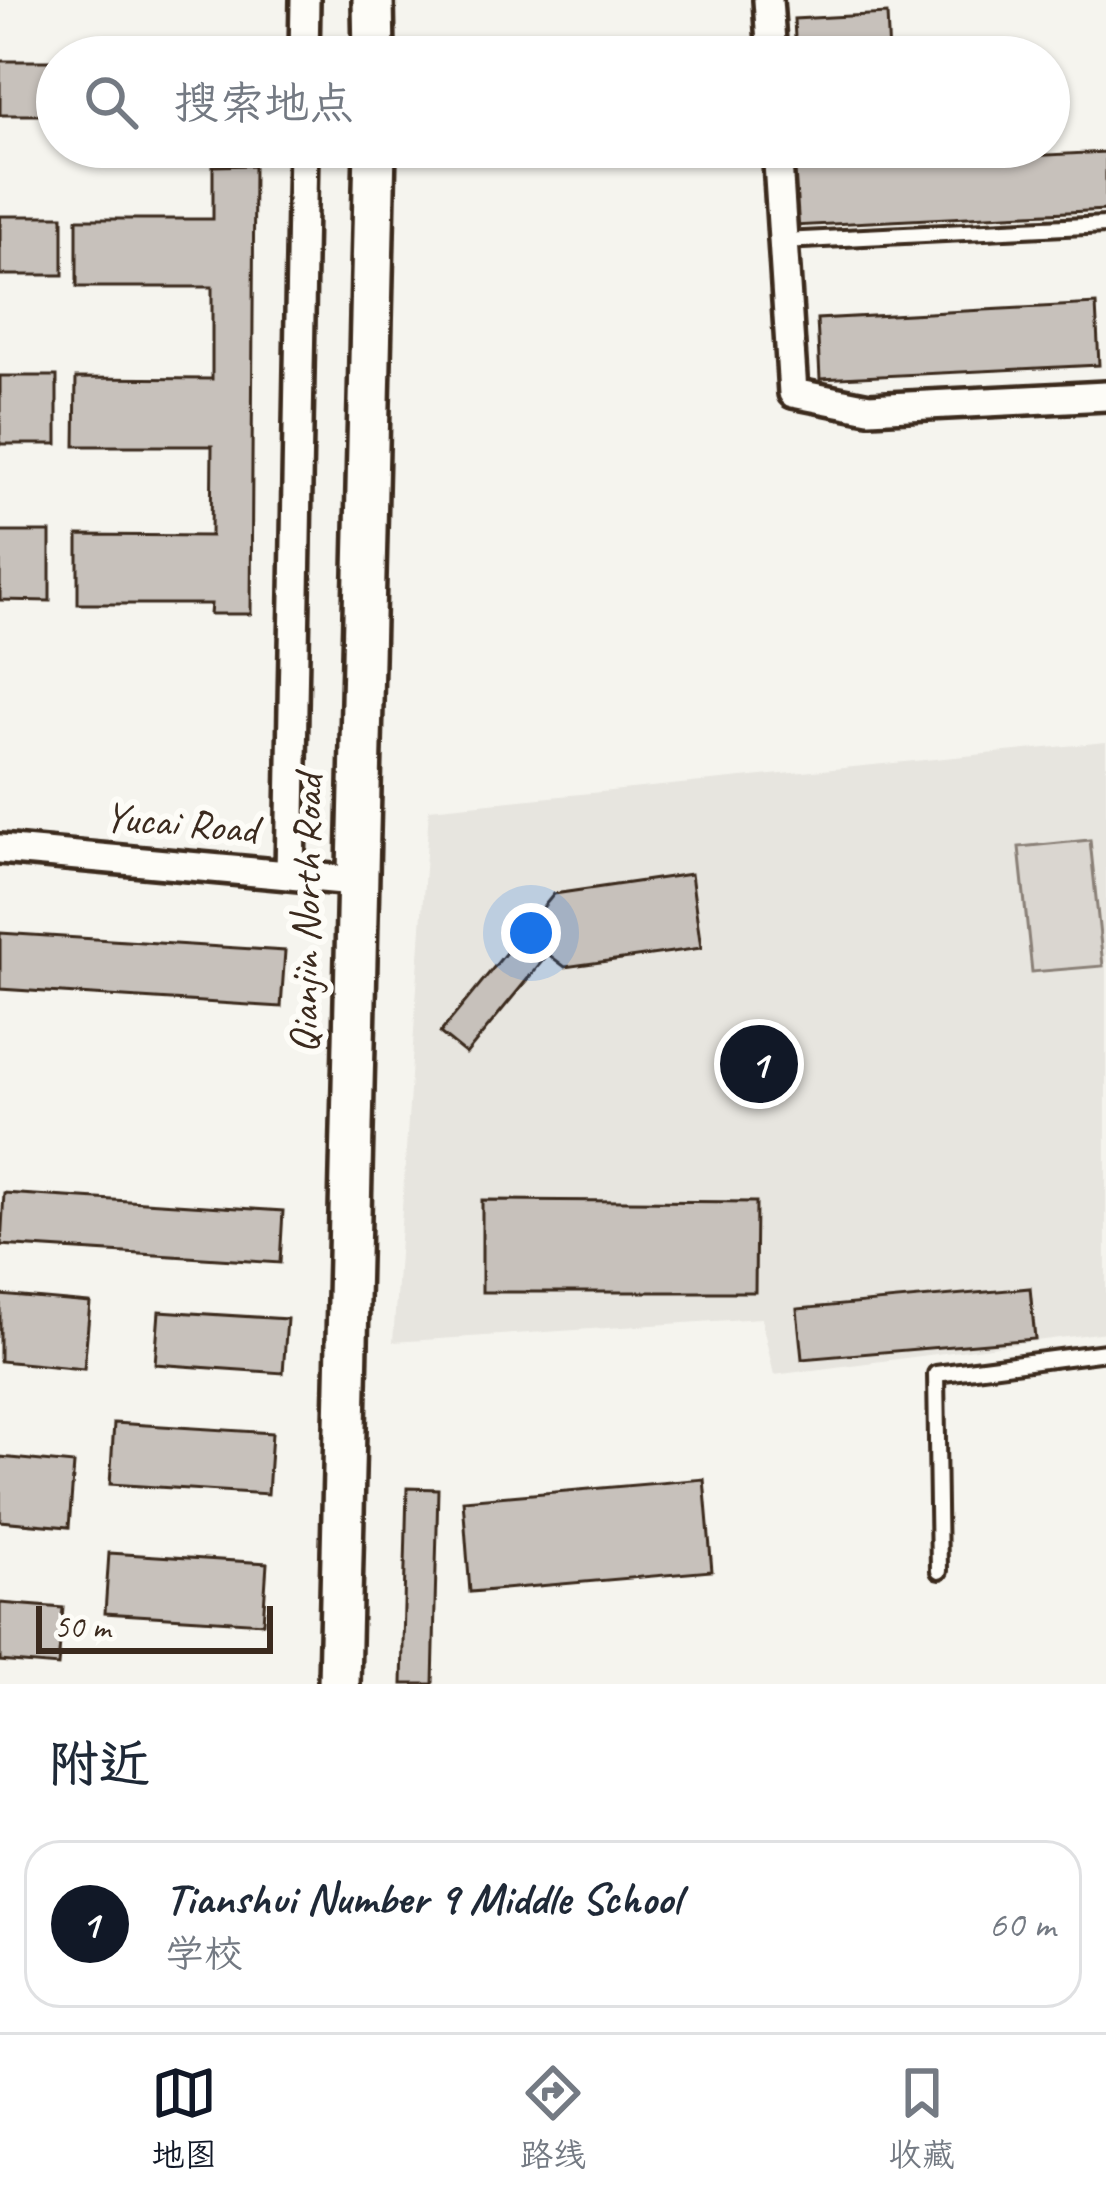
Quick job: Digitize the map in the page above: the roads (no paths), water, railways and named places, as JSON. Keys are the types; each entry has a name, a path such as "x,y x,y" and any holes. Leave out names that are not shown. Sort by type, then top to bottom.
{"main road":[{"path":"373,0 374,36"},
{"name":"Qianjin North Road","path":"339,1684 354,880 374,168"}],"street":[{"path":"304,36 305,0"},
{"path":"768,0 771,36"},
{"path":"290,875 303,168"},
{"path":"778,168 793,392 869,408 1106,396"},
{"name":"Yucai Road","path":"0,849 354,880"}],"lane":[{"path":"783,241 1106,225"},
{"path":"939,1571 936,1374 1106,1352"}],"place":[{"name":"Tianshui Number 9 Middle School","path":"759,1064"}]}
